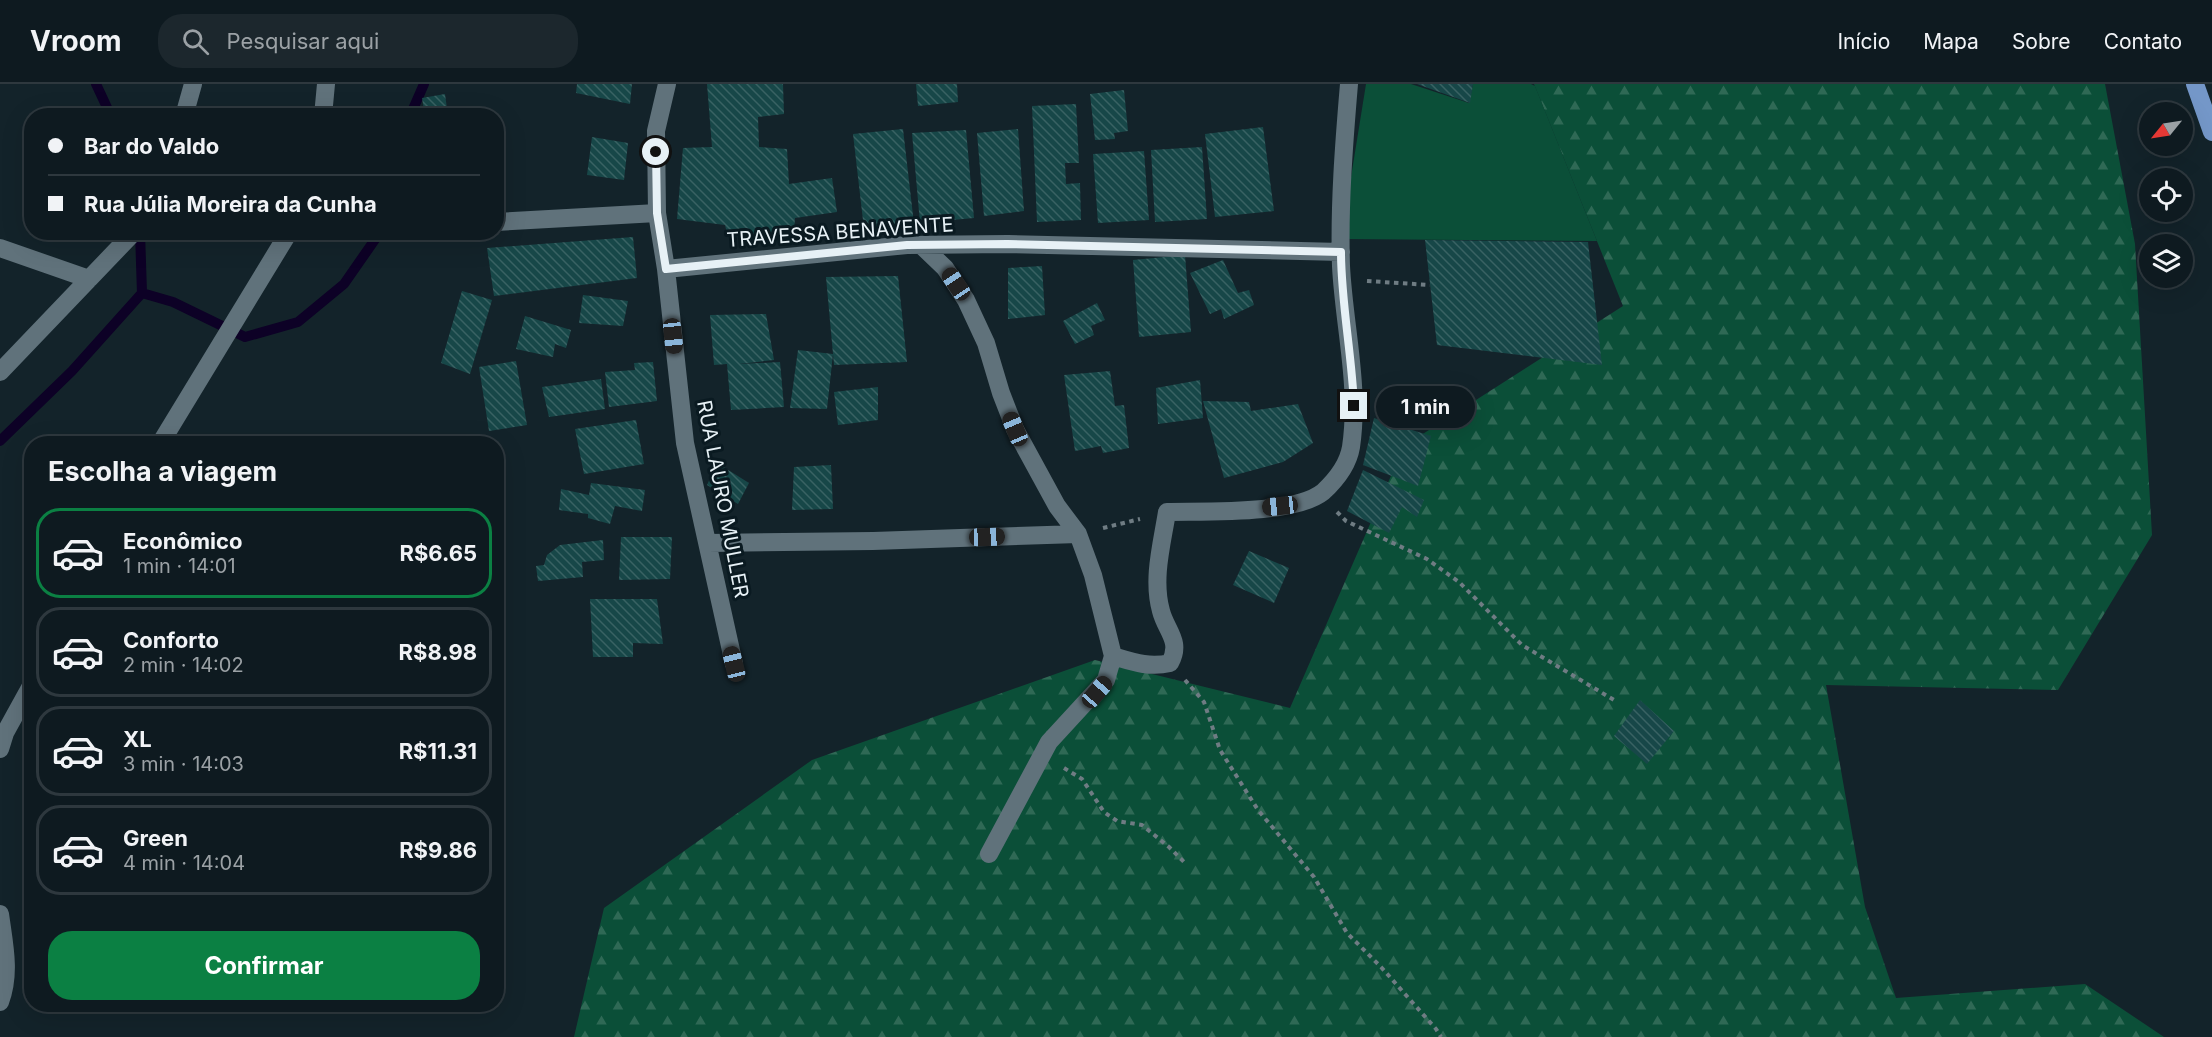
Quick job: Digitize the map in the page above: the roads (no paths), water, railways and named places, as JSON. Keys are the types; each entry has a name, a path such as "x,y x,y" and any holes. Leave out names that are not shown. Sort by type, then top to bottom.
{"main road":[{"path":"2195,84 2212,132"}],"street":[{"path":"186,108 192,84"},
{"path":"324,108 326,84"},
{"path":"666,269 657,213 656,131 668,84"},
{"path":"1113,656 1144,665 1158,666 1170,663 1175,654 1175,646 1161,610 1158,584 1158,565 1167,512 1243,510 1299,504 1321,493 1341,474 1351,449 1354,406 1341,252 1344,140 1349,84"},
{"path":"504,222 657,213"},
{"path":"0,372 126,240"},
{"path":"169,436 284,240"},
{"name":"TRAVESSA BENAVENTE","path":"666,269 921,245 1008,244 1341,252"},
{"path":"921,245 945,268 966,300 986,343 1015,429 1057,506 1078,534 1093,575 1113,656 1106,680 1087,703 1048,742 990,854"},
{"path":"0,248 89,279"},
{"name":"RUA LAURO MULLER","path":"666,269 685,443 734,664"},
{"path":"708,543 873,541 1078,534"},
{"path":"0,748 5,733 24,699"},
{"path":"0,914 7,970 5,989 0,1002"}],"waterway":[{"path":"96,84 107,108"},
{"path":"414,108 424,84"},
{"path":"0,441 72,371 142,293 140,240"},
{"path":"142,293 173,302 245,337 298,322 344,284 375,240"}]}
